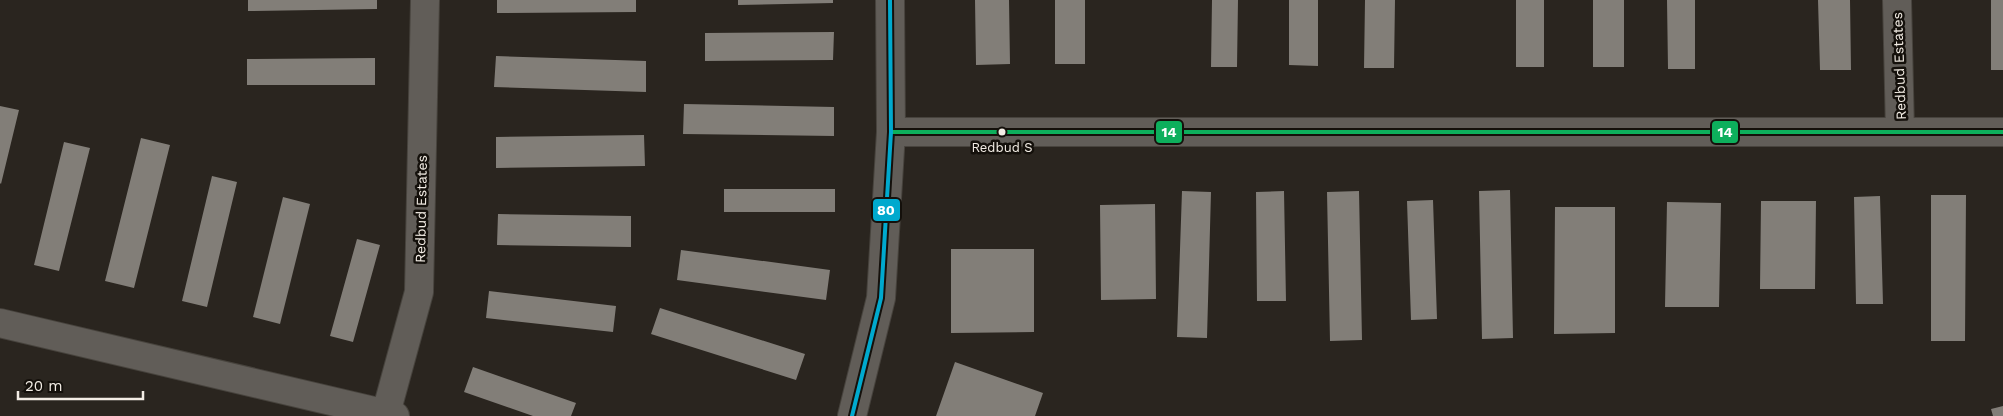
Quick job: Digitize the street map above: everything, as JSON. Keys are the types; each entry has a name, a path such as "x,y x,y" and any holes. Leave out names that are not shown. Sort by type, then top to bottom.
{"street":[{"name":"Redbud Estates","path":"0,323 390,414 419,292 425,0"},
{"path":"852,416 882,298 891,132 890,0"},
{"name":"Redbud Estates","path":"1897,0 1900,132"},
{"name":"Redbud Estates","path":"891,132 2003,132"}],"building":[{"path":"248,0 377,0 377,9 248,11"},
{"path":"497,0 636,0 636,12 497,13"},
{"path":"738,0 833,0 833,3 738,5"},
{"path":"975,0 1009,0 1010,64 976,65"},
{"path":"1055,0 1085,0 1085,64 1055,64"},
{"path":"1212,0 1238,0 1237,67 1211,67"},
{"path":"1289,0 1318,0 1318,66 1289,65"},
{"path":"1365,0 1395,0 1394,68 1364,68"},
{"path":"1516,0 1544,0 1544,67 1516,67"},
{"path":"1593,0 1624,0 1624,67 1593,67"},
{"path":"1667,0 1695,0 1695,69 1668,69"},
{"path":"1818,0 1850,0 1851,70 1820,70"},
{"path":"1991,0 2003,0 2003,70 1991,70"},
{"path":"834,32 833,60 705,61 705,33"},
{"path":"496,56 646,61 646,92 494,87"},
{"path":"375,58 375,85 247,85 247,59"},
{"path":"684,104 834,107 834,136 683,134"},
{"path":"0,106 19,110 1,184 0,183"},
{"path":"644,135 645,166 496,168 496,137"},
{"path":"141,138 170,145 134,288 105,281"},
{"path":"64,142 90,148 59,271 34,265"},
{"path":"212,176 237,182 207,307 182,301"},
{"path":"724,189 835,189 835,212 724,212"},
{"path":"1510,190 1513,338 1482,339 1479,191"},
{"path":"1182,191 1211,192 1207,338 1177,337"},
{"path":"1284,191 1286,301 1257,301 1256,192"},
{"path":"1359,191 1362,340 1330,341 1327,192"},
{"path":"1931,195 1966,195 1965,341 1931,341"},
{"path":"1880,196 1883,304 1856,304 1854,197"},
{"path":"283,197 310,204 280,324 253,317"},
{"path":"1433,200 1437,319 1411,320 1407,201"},
{"path":"1761,201 1816,201 1815,289 1760,289"},
{"path":"1667,202 1721,203 1719,307 1665,307"},
{"path":"1155,204 1156,299 1101,300 1100,205"},
{"path":"1555,207 1615,207 1615,333 1554,334"},
{"path":"498,214 631,216 631,247 497,245"},
{"path":"357,239 380,245 353,342 330,336"},
{"path":"951,249 1034,249 1034,332 951,333"},
{"path":"681,250 830,270 826,300 677,280"},
{"path":"489,291 616,306 613,332 486,318"},
{"path":"660,308 805,354 796,380 651,334"},
{"path":"955,362 1043,393 1035,416 936,416"},
{"path":"473,367 576,403 571,416 533,416 464,392"},
{"path":"2003,406 2003,416 1993,416 1991,409"}],"transit line":[{"name":"80","path":"852,416 881,298 891,132 890,0"},
{"name":"14","path":"891,132 2003,132"}],"place":[{"name":"Redbud S","path":"1002,132"}]}
